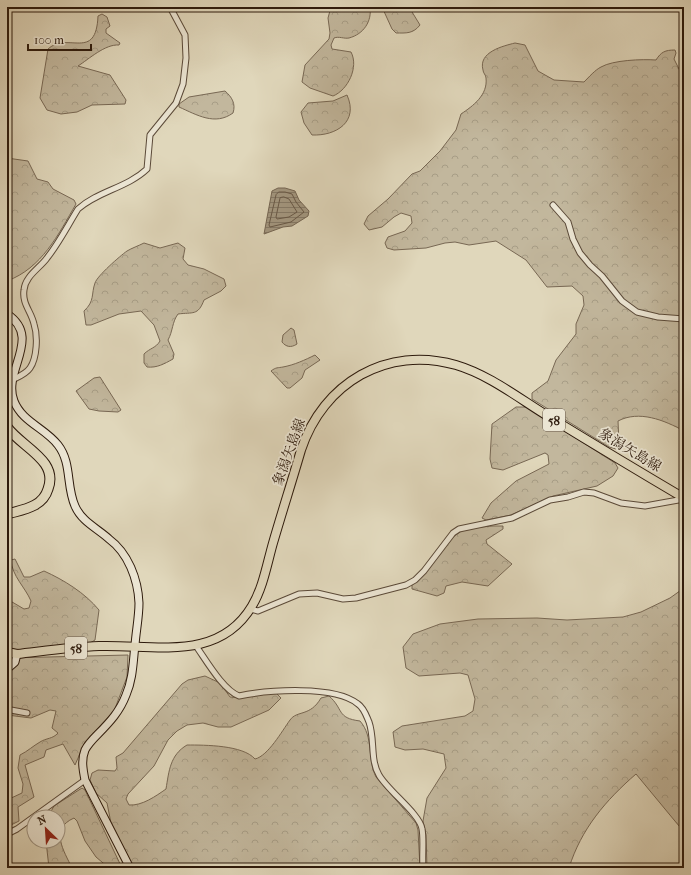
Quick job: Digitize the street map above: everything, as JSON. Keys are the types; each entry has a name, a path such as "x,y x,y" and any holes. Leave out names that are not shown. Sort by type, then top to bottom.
{"highway":[{"path":"7,427 16,438 42,459 49,472 50,479 47,492 39,503 33,507 11,513"}],"main road":[{"name":"象潟矢島線","path":"7,652 17,654 97,646 135,645 167,648 196,646 224,634 236,626 250,609 262,582 307,432 321,409 340,388 368,372 407,360 427,360 470,370 684,498"}],"street":[{"path":"12,380 26,372 31,367 35,353 37,334 24,300 24,289 29,278 47,259 78,209 85,203 129,182 147,169 150,135 176,103 183,84 186,58 185,35 170,7"},
{"path":"553,205 568,222 573,239 580,253 622,301 636,312 658,317 684,319"},
{"path":"7,314 17,324 21,332 22,341 12,380 11,390 19,410 26,420 58,444 67,464 75,506 84,520 111,540 124,554 137,585 139,602 131,681 120,710 88,744 84,752 82,766 85,780 130,868"},
{"path":"250,609 258,611 299,594 317,593 343,599 356,598 406,584 415,580 424,571 453,533 459,529 512,518 550,500 568,497 584,492 594,493 620,503 645,506 684,498"},
{"path":"196,646 223,683 239,696 264,691 312,691 351,699 359,704 369,722 373,736 376,770 385,785 416,816 422,829 423,868"},
{"path":"7,669 15,662 17,654"},
{"path":"7,712 11,710 27,713"},
{"path":"7,834 17,829 85,780"}],"green space":[{"path":"331,7 370,7 370,17 363,30 349,38 334,38 331,45 332,49 351,52 354,64 351,77 343,89 333,96 310,88 302,82 305,65 329,39 330,33 328,18"},
{"path":"382,7 409,7 420,25 415,30 406,33 396,33 392,29"},
{"path":"102,14 107,17 110,26 106,29 106,33 120,43 119,45 114,45 103,49 78,66 110,75 126,100 125,104 92,105 77,112 61,114 47,110 40,98 48,49 56,44 87,42 92,38 96,30 98,16"},
{"path":"515,43 525,45 538,71 554,80 584,82 597,70 606,65 628,60 656,60 664,52 675,50 676,53 674,59 684,79 684,431 660,420 643,416 626,418 618,421 619,443 616,449 609,447 532,399 532,393 548,381 556,360 576,334 576,324 584,305 583,296 572,286 547,287 526,260 496,241 469,245 455,242 426,248 394,250 387,248 385,243 388,237 405,231 412,223 411,216 401,213 382,227 369,230 364,224 368,216 388,199 412,174 420,171 440,151 456,130 461,114 475,104 482,95 485,90 486,77 482,64 488,54 498,48"},
{"path":"225,91 230,96 234,104 233,113 226,117 220,119 206,118 179,107 179,104 189,97"},
{"path":"347,95 350,105 350,113 348,120 343,126 329,133 312,135 304,123 301,112 308,103 333,101"},
{"path":"7,158 28,161 37,179 48,182 53,189 74,200 76,204 48,249 30,268 7,281"},
{"path":"144,243 160,248 178,243 185,248 183,259 188,265 204,269 224,279 226,286 221,291 204,300 200,309 197,311 178,314 168,340 174,354 173,359 154,367 147,367 144,363 144,354 157,345 160,341 154,325 141,311 119,314 91,325 86,325 84,311 90,304 95,283 100,276 114,261 127,251"},
{"path":"291,328 294,330 297,344 289,346 282,342 283,335"},
{"path":"315,355 320,360 305,370 302,378 290,388 287,388 271,371 276,368 295,364"},
{"path":"100,377 121,410 118,412 89,409 76,391 94,378"},
{"path":"516,407 527,407 615,463 618,468 613,476 597,486 553,496 511,515 486,520 482,518 491,503 516,481 549,464 548,455 545,453 503,470 492,468 490,459 492,424"},
{"path":"503,526 503,529 486,540 487,544 512,564 488,586 462,582 446,586 444,593 437,596 412,589 412,585 425,572 441,550 453,537 467,529"},
{"path":"15,559 24,577 30,577 44,571 59,578 74,588 99,610 95,640 90,643 19,650 7,648 7,599 24,609 29,608 31,601 16,576 12,566 11,560"},
{"path":"684,588 684,832 636,774 615,794 596,816 580,841 569,868 427,868 426,835 423,821 427,798 446,768 444,754 423,749 405,750 395,747 393,732 402,726 465,716 473,711 475,699 468,675 460,673 419,676 406,668 403,647 413,634 440,624 478,619 537,618 567,620 623,617 641,612 670,598"},
{"path":"128,655 127,677 114,711 85,742 75,765 63,744 46,750 44,757 25,765 34,797 18,807 19,821 7,827 7,800 22,793 23,784 18,768 20,755 40,742 58,733 52,728 56,711 50,710 31,718 7,715 7,658"},
{"path":"205,676 220,683 230,697 247,697 276,693 281,698 269,710 231,727 218,727 203,723 187,725 177,731 168,740 154,766 128,794 126,799 129,805 144,802 166,789 171,764 181,749 187,745 233,748 249,754 255,759 260,757 270,748 293,717 308,711 317,704 321,698 329,696 347,718 360,721 369,741 373,770 376,777 416,823 418,830 420,868 133,868 111,823 107,803 96,793 90,780 92,773 98,770 115,771 117,768 116,757 123,753 182,684 188,680"},
{"path":"82,788 85,790 122,868 109,868 96,857 85,841 77,821 74,818 66,823 66,809 52,809 54,806"},
{"path":"47,849 63,849 72,868 49,868"}],"water":[{"path":"278,188 285,188 295,191 299,200 309,211 308,216 292,226 283,227 264,234 272,191"}]}
